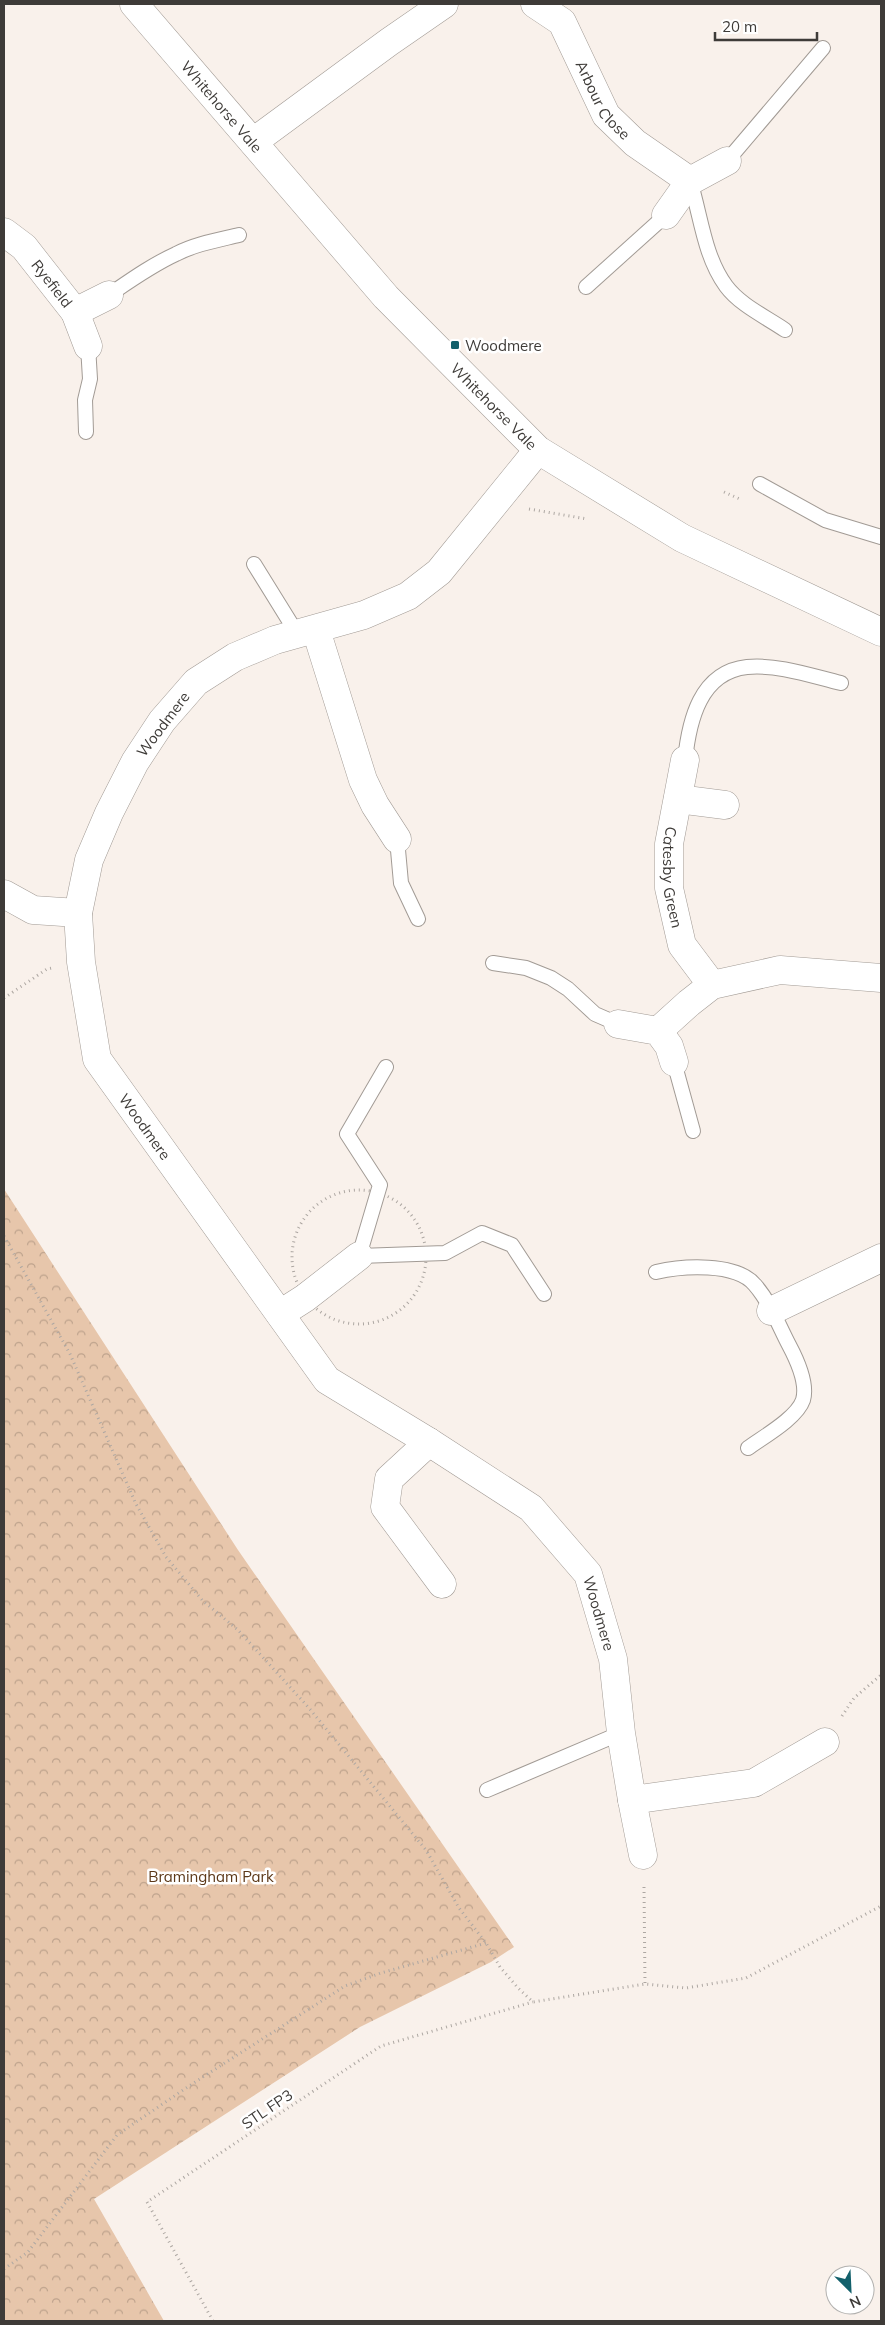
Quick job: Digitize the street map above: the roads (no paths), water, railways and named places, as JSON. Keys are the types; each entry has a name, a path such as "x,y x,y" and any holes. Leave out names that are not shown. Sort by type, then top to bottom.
{"street":[{"name":"Whitehorse Vale","path":"134,4 386,297 538,450 682,538 881,632"},
{"path":"253,142 444,4"},
{"name":"Arbour Close","path":"535,4 562,22 606,114 635,143 690,182"},
{"path":"666,215 690,182 727,161"},
{"name":"Ryefield","path":"4,232 24,247 75,312 88,346"},
{"path":"75,312 109,295"},
{"name":"Woodmere","path":"538,450 439,572 408,596 364,615 275,640 235,657 196,682 162,721 135,762 109,813 89,860 78,913 81,962 98,1058 327,1380 429,1442 531,1508 588,1574 613,1659 621,1733 643,1855"},
{"path":"307,632 362,780 375,805 397,839"},
{"name":"Catesby Green","path":"685,760 669,844 669,888 682,945 712,985"},
{"path":"678,799 725,804"},
{"path":"4,894 33,910 78,913"},
{"path":"658,1031 712,985 780,970 881,978"},
{"path":"618,1024 658,1031 669,1046 674,1062"},
{"path":"280,1314 359,1256"},
{"path":"771,1311 881,1258"},
{"path":"429,1442 389,1479 385,1507 442,1584"},
{"path":"632,1800 754,1783 825,1742"}],"lane":[{"path":"727,161 823,48"},
{"path":"690,182 700,212 704,236 726,287 743,302 785,330"},
{"path":"586,287 666,215"},
{"path":"109,295 149,268 177,253 205,243 239,235"},
{"path":"86,432 85,400 90,379 88,346"},
{"path":"760,484 826,520 881,537"},
{"path":"254,564 307,632"},
{"path":"685,760 687,734 693,711 705,690 725,674 747,667 777,669 841,683"},
{"path":"397,839 401,883 418,920"},
{"path":"493,963 526,968 550,978 568,989 595,1014 618,1024"},
{"path":"674,1062 694,1131"},
{"path":"386,1067 347,1134 380,1185 359,1256 445,1252 482,1233 512,1245 544,1294"},
{"path":"656,1272 679,1267 696,1266 737,1274 755,1284 792,1351 804,1383 802,1401 788,1419 748,1448"},
{"path":"487,1790 621,1733"}],"place":[{"name":"Woodmere","path":"455,345"}],"park label":[{"name":"Bramingham Park","path":"211,1876"}]}
